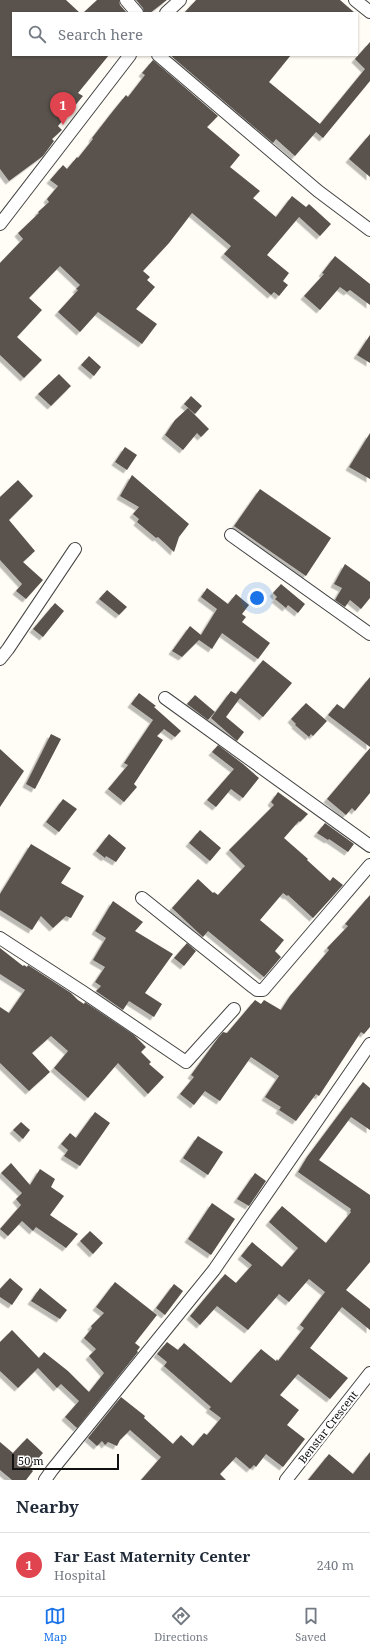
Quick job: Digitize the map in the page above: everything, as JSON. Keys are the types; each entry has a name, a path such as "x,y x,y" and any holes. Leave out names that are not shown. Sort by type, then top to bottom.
{"street":[{"path":"126,0 136,12"},
{"path":"167,12 180,0"},
{"path":"355,0 370,12"},
{"path":"0,224 129,56"},
{"path":"159,56 318,191 370,230"},
{"path":"231,535 370,634"},
{"path":"0,659 75,549"},
{"path":"165,698 370,846"},
{"path":"142,898 253,987 257,990 263,990 370,865"},
{"path":"0,938 186,1062 234,1009"},
{"path":"45,1480 56,1464 214,1270 370,1044"},
{"name":"Benstar Crescent","path":"286,1480 370,1374"}],"building":[{"path":"0,0 66,0 79,12 12,12 12,56 108,56 78,93 83,96 58,126 62,130 52,139 54,141 43,156 9,181 0,169"},
{"path":"97,0 119,0 120,5 126,12 84,12"},
{"path":"136,0 167,0 151,12 144,12 143,8"},
{"path":"196,0 340,0 354,12 185,12"},
{"path":"370,42 370,81 323,138 316,132 295,156 276,139 273,143 171,56 290,56 269,82 320,124 365,69 355,59"},
{"path":"153,60 218,116 207,127 240,155 230,167 260,191 253,198 276,217 292,196 306,207 309,204 331,224 320,236 299,217 267,255 289,273 283,281 288,285 279,296 274,292 271,295 224,254 231,246 192,213 169,243 143,271 150,277 147,280 155,287 136,309 157,324 142,344 98,312 80,332 58,312 78,290 76,289 80,285 60,266 29,298 42,310 17,337 42,360 24,378 0,355 0,263 23,239 18,233 49,202 47,199 58,186 50,180 63,165 67,169 77,157 78,158 113,111 126,95 128,97 145,75 142,73"},
{"path":"370,134 370,177 349,159"},
{"path":"335,256 370,284 370,305 350,290 347,292 340,287 320,310 304,296 324,274 322,273"},
{"path":"370,335 370,363 357,355"},
{"path":"89,356 101,367 94,376 81,365"},
{"path":"59,374 71,386 51,406 38,394"},
{"path":"191,396 202,406 195,414 184,404"},
{"path":"188,408 209,429 201,437 197,433 183,450 165,435 175,420"},
{"path":"370,433 370,479 349,467"},
{"path":"125,447 137,455 127,470 115,462"},
{"path":"132,475 189,524 179,537 174,552 158,537 156,538 137,522 139,519 133,514 139,507 120,496"},
{"path":"18,480 33,496 9,520 35,551 23,562 43,580 26,599 16,591 22,584 0,560 0,497"},
{"path":"260,489 331,538 306,576 234,526"},
{"path":"345,564 370,582 370,598 361,609 350,600 345,607 335,600 342,588 334,584"},
{"path":"281,584 305,604 298,613 288,605 286,608 275,599 277,597 273,593"},
{"path":"207,588 228,604 236,594 249,605 242,614 246,617 242,622 270,643 258,659 222,633 212,649 199,640 182,657 172,651 190,626 201,635 217,609 201,597"},
{"path":"107,590 127,607 119,615 99,599"},
{"path":"55,603 64,611 43,637 33,629"},
{"path":"263,660 292,683 263,717 240,698 226,717 244,732 237,741 211,718 231,691 236,694"},
{"path":"370,677 370,747 328,715 337,704 344,709"},
{"path":"139,693 156,706 154,707 181,731 175,737 164,729 157,736 163,740 134,784 137,787 124,802 108,789 128,765 124,763 153,720 131,704"},
{"path":"195,695 215,712 208,720 187,704"},
{"path":"306,703 327,721 313,736 311,734 309,737 295,725 296,724 291,719"},
{"path":"51,734 61,739 35,789 26,784"},
{"path":"218,745 259,778 243,798 231,789 216,807 207,800 234,769 212,752"},
{"path":"370,748 370,793 355,811 352,808 346,815 327,799"},
{"path":"0,749 24,771 0,807"},
{"path":"278,792 308,814 300,822 299,821 284,838 330,881 333,877 343,885 313,918 288,895 287,896 283,893 260,920 284,940 275,951 281,957 264,977 208,931 203,937 172,908 198,879 213,893 214,892 218,895 245,866 229,850 274,805 271,802"},
{"path":"63,799 77,809 59,832 46,822"},
{"path":"325,823 354,844 348,852 317,833"},
{"path":"200,830 221,848 210,861 189,843"},
{"path":"109,834 126,848 116,862 106,856 105,858 96,851"},
{"path":"31,844 71,868 61,883 84,896 71,918 66,916 53,928 41,916 32,930 0,910 0,894"},
{"path":"370,895 370,1027 364,1034 361,1032 319,1096 316,1094 296,1121 279,1110 281,1107 265,1097 279,1076 251,1057 220,1101 205,1091 194,1105 180,1094 194,1077 191,1075 218,1038 223,1032 227,1033 255,1000 261,1004 264,1000 281,1010 290,996 329,950 327,948 348,926 345,924"},
{"path":"113,901 143,922 135,931 173,954 145,993 162,1004 154,1017 129,1001 123,1010 96,991 101,986 95,982 105,967 93,960 106,938 95,931"},
{"path":"187,943 196,951 184,966 174,958"},
{"path":"0,948 23,966 24,965 27,967 28,965 71,993 84,1004 85,1002 134,1035 146,1047 141,1052 151,1062 149,1064 164,1077 148,1094 118,1063 88,1098 54,1068 68,1051 51,1036 32,1053 50,1072 29,1091 0,1063 0,1007 9,1013 25,990 0,974"},
{"path":"363,1082 370,1088 370,1130 351,1117 319,1160 370,1195 370,1262 346,1290 370,1309 370,1330 342,1307 310,1348 348,1378 330,1399 298,1374 280,1395 299,1410 287,1425 305,1439 283,1467 266,1454 256,1467 254,1465 250,1469 236,1457 220,1474 226,1480 141,1480 161,1457 130,1430 120,1440 117,1446 108,1442 105,1445 102,1441 97,1446 88,1438 121,1397 145,1416 144,1418 173,1444 181,1435 193,1446 204,1433 207,1435 221,1418 209,1409 211,1407 164,1366 167,1362 157,1354 167,1342 178,1350 184,1343 231,1383 261,1349 278,1361 304,1328 300,1325 325,1292 309,1279 289,1302 279,1294 248,1330 217,1306 200,1325 190,1316 225,1274 236,1283 252,1265 241,1256 252,1242 282,1267 298,1248 269,1222 282,1206 326,1243 351,1212 351,1209 298,1172 307,1157"},
{"path":"95,1112 110,1123 80,1166 64,1156 68,1150 61,1144 70,1133 76,1138"},
{"path":"21,1122 30,1130 23,1139 13,1130"},
{"path":"198,1136 223,1152 208,1175 183,1158"},
{"path":"11,1163 30,1185 40,1169 55,1179 51,1187 64,1196 50,1215 78,1234 66,1248 36,1227 33,1231 22,1221 8,1236 0,1229 21,1205 16,1199 22,1193 1,1173"},
{"path":"255,1173 266,1181 249,1206 237,1199"},
{"path":"212,1203 235,1219 211,1255 188,1239"},
{"path":"90,1231 103,1243 93,1254 80,1241"},
{"path":"10,1278 23,1289 12,1305 0,1297 0,1289"},
{"path":"115,1282 157,1315 135,1343 140,1347 137,1351 138,1352 77,1428 65,1417 79,1401 61,1384 57,1388 38,1368 18,1388 0,1371 0,1342 12,1330 39,1358 44,1352 68,1371 89,1392 104,1373 89,1356 96,1349 84,1338 92,1328 91,1326 104,1313 96,1307"},
{"path":"174,1284 183,1291 165,1315 156,1308"},
{"path":"40,1288 67,1310 60,1319 31,1301"},
{"path":"27,1438 43,1453 30,1468 33,1471 26,1480 12,1480 0,1470 0,1442 13,1453"},
{"path":"370,1452 370,1480 308,1480 329,1454 353,1474"}],"place":[{"name":"Far East Maternity Center","path":"63,125"}]}
